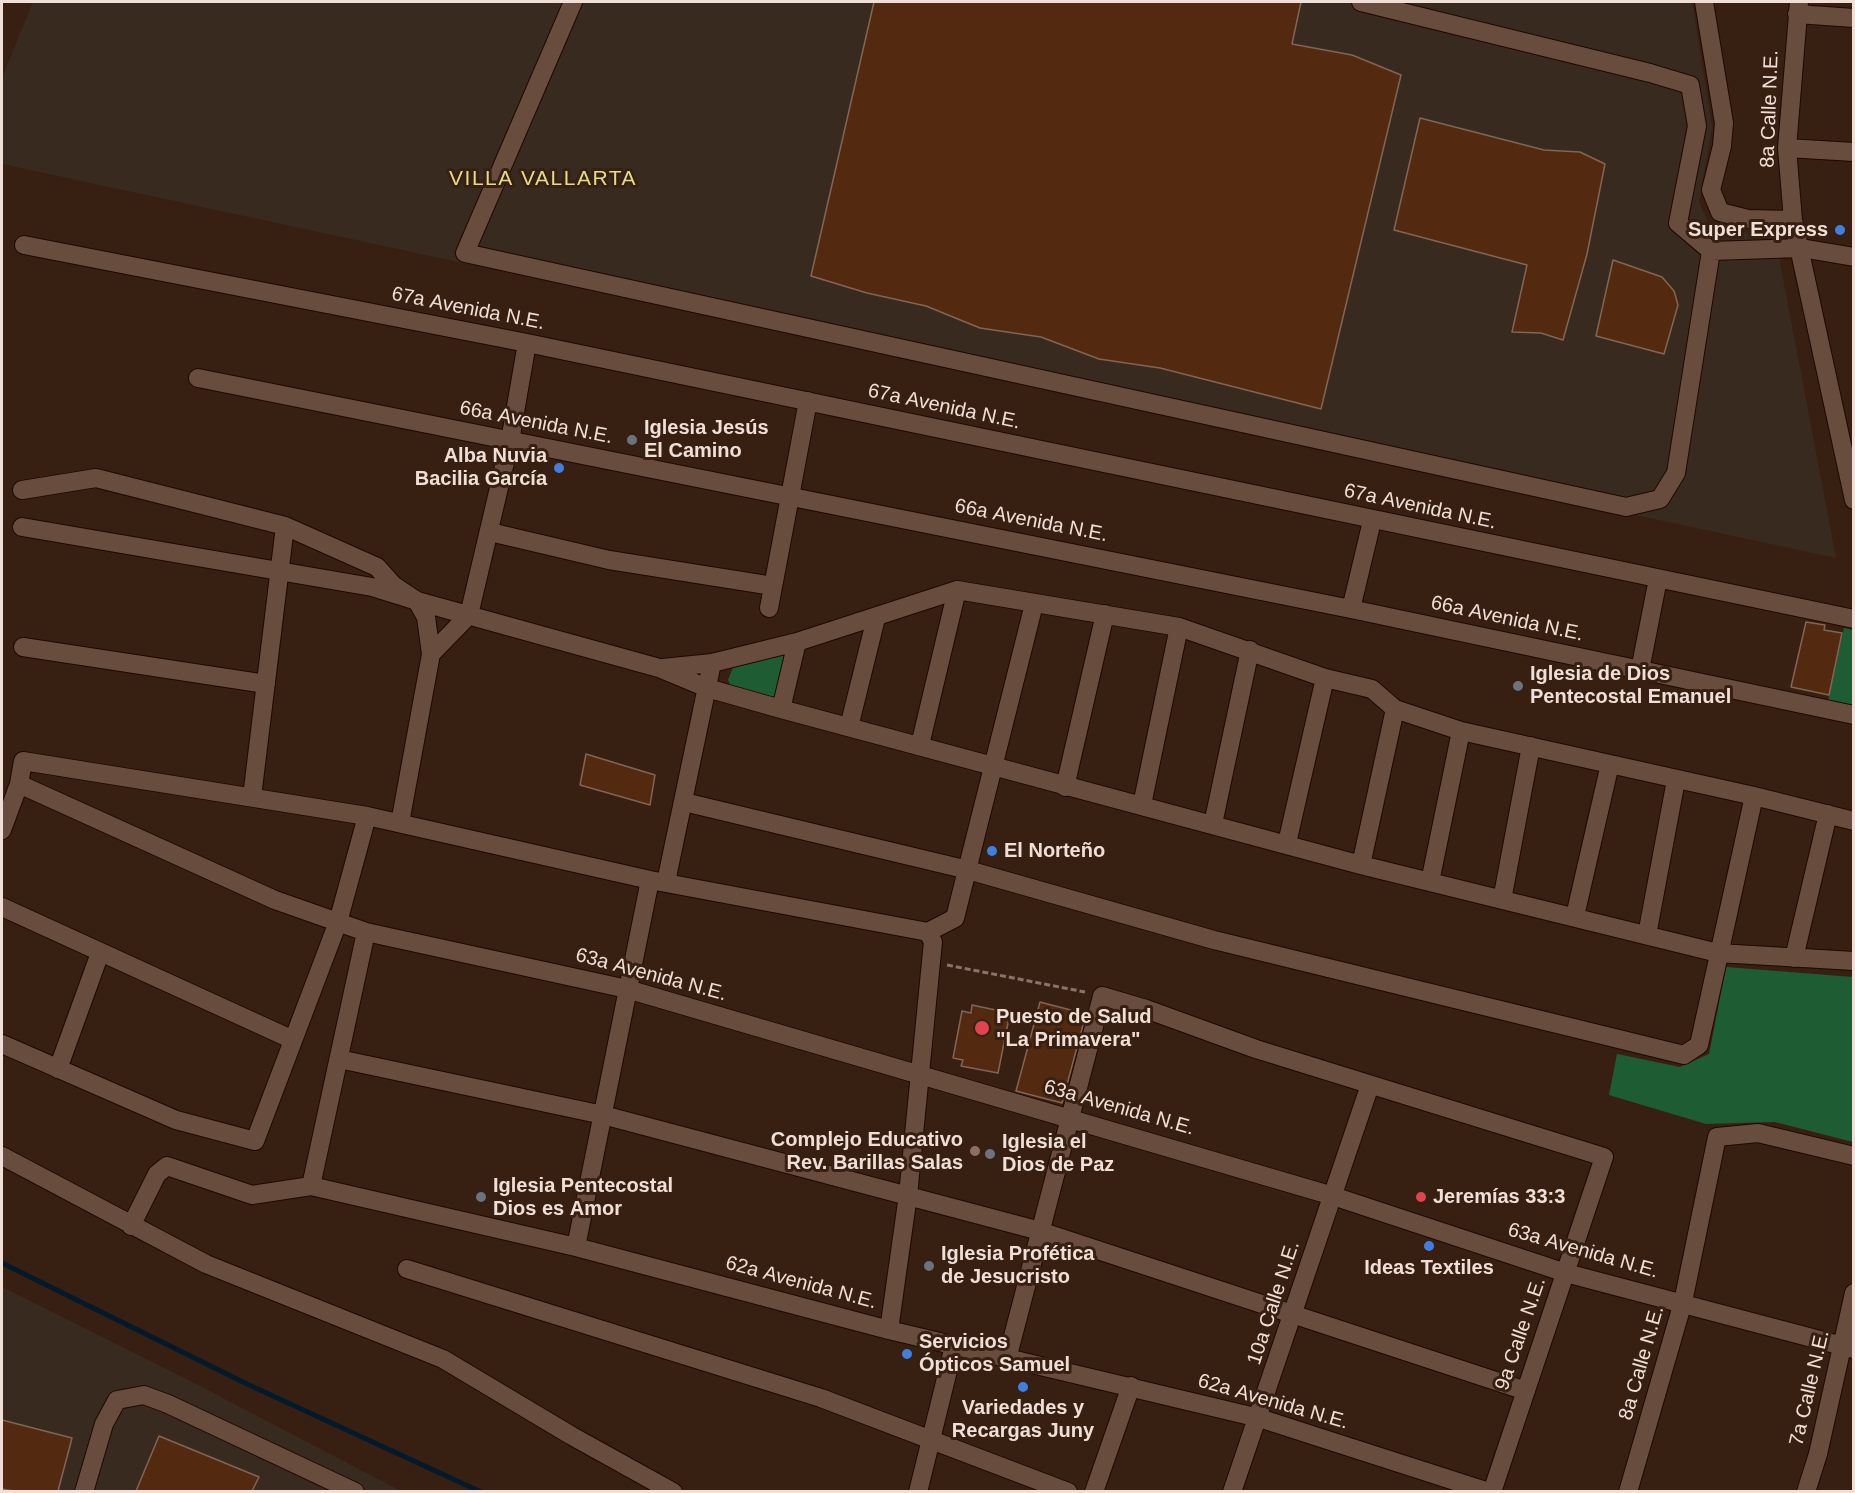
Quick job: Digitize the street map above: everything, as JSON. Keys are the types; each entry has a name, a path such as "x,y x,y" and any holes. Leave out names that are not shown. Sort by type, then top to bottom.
{"street":[{"path":"573,2 465,253 1626,507 1660,499 1676,472 1711,251"},
{"path":"1361,2 1650,73 1690,86 1697,126 1678,223 1711,251 1801,248 1854,256"},
{"path":"1704,2 1724,123 1722,146 1712,190 1720,212 1748,219 1793,220"},
{"path":"1798,8 1854,18"},
{"name":"8a Calle N.E.","path":"1798,8 1787,148 1793,220 1801,248 1854,500"},
{"path":"1787,148 1854,152"},
{"name":"67a Avenida N.E.","path":"24,245 527,343 1372,521 1854,619"},
{"path":"432,654 471,604 510,441 527,343"},
{"name":"66a Avenida N.E.","path":"198,378 1351,609 1854,715"},
{"path":"769,608 808,401"},
{"path":"22,490 96,478 285,526 378,567 393,585 417,601 426,618 432,654 400,823"},
{"path":"1351,609 1372,521"},
{"path":"252,797 285,526"},
{"path":"21,527 372,587 417,601 471,604 660,668 707,688 920,745 1065,787 1287,843 1361,865 1718,953 1854,961"},
{"path":"490,532 609,560 773,586"},
{"path":"1640,670 1658,579"},
{"path":"660,668 712,663 797,642 957,590 1179,627 1325,678 1372,689 1395,709 1461,731 1676,780 1754,795 1854,821"},
{"path":"920,745 957,590"},
{"path":"2,830 19,784 22,761 367,816 658,881 928,932 955,918 1034,604"},
{"path":"1065,787 1105,614"},
{"path":"849,727 876,618"},
{"path":"1142,805 1179,627"},
{"path":"781,709 797,642"},
{"path":"23,647 266,684"},
{"path":"1213,824 1250,650"},
{"path":"576,1247 627,989 658,881 684,802 712,663"},
{"path":"1287,843 1325,678"},
{"path":"1361,865 1395,709"},
{"path":"1430,882 1461,731"},
{"path":"1502,900 1532,746"},
{"path":"1575,916 1610,764"},
{"path":"1647,935 1676,780"},
{"name":"63a Avenida N.E.","path":"19,784 275,900 366,932 627,989 1069,1116 1333,1196 1566,1273 1849,1347"},
{"path":"684,802 968,870 1214,940 1684,1055 1699,1045 1754,795"},
{"path":"1794,958 1828,814"},
{"path":"2,1044 176,1120 255,1141 291,1039 338,922 367,816"},
{"path":"2,908 291,1039"},
{"path":"311,1186 366,932"},
{"path":"889,1330 908,1195 920,1075 933,942 928,932"},
{"path":"58,1069 100,954"},
{"path":"1007,1359 1102,996 1370,1085"},
{"path":"339,1059 603,1115 1040,1231 1526,1391"},
{"name":"9a Calle N.E.","path":"1370,1085 1604,1157 1491,1491"},
{"name":"10a Calle N.E.","path":"1232,1491 1259,1418 1370,1085"},
{"name":"8a Calle N.E.","path":"1628,1491 1683,1302 1717,1137 1758,1133 1854,1156"},
{"path":"2,1156 206,1264 443,1359 572,1436 673,1491"},
{"name":"62a Avenida N.E.","path":"131,1226 157,1174 167,1166 252,1195 311,1186 576,1247 889,1330 1259,1418 1491,1491"},
{"path":"407,1269 820,1398 1068,1491"},
{"name":"7a Calle N.E.","path":"1806,1491 1849,1347 1854,1293"},
{"path":"918,1491 954,1346"},
{"path":"1094,1491 1131,1386"},
{"path":"84,1491 104,1424 117,1400 144,1395 355,1491"}],"path":[{"path":"931,962 1102,996"}],"shaded area":[{"path":"33,2 1692,2 1712,127 1699,202 1711,228 1775,236 1836,558 2,164 2,78"},
{"path":"2,1287 196,1384 401,1491 2,1491"}],"green space":[{"path":"1844,628 1853,630 1853,707 1828,701"},
{"path":"786,652 775,698 731,686 728,680 734,665"},
{"path":"1726,967 1853,977 1853,1142 1775,1122 1706,1124 1609,1095 1617,1054 1680,1067 1709,1054"}],"building":[{"path":"874,2 1301,2 1292,44 1352,55 1401,75 1321,409 1160,368 1099,359 1041,337 980,328 926,306 867,293 811,276"},
{"path":"1420,118 1544,150 1580,152 1605,164 1587,254 1563,340 1541,333 1512,332 1527,265 1394,230"},
{"path":"1613,260 1662,277 1674,291 1678,305 1664,354 1596,336"},
{"path":"1806,622 1825,625 1824,630 1842,633 1829,695 1791,687"},
{"path":"586,754 655,775 650,805 580,785"},
{"path":"1040,1002 1086,1014 1062,1103 1016,1091"},
{"path":"972,1005 1010,1013 998,1073 961,1066 963,1060 953,1058 962,1011 971,1013"},
{"path":"2,1420 72,1438 58,1491 2,1489"},
{"path":"159,1436 259,1477 252,1491 136,1491"}],"waterway":[{"path":"2,1263 247,1384 481,1492"}],"place":[{"name":"Super Express","path":"1840,230"},
{"name":"Iglesia Jesús El Camino","path":"632,440"},
{"name":"Alba Nuvia Bacilia García","path":"559,468"},
{"name":"Iglesia de Dios Pentecostal Emanuel","path":"1518,686"},
{"name":"El Norteño","path":"992,851"},
{"name":"Puesto de Salud \"La Primavera\"","path":"982,1028"},
{"name":"Complejo Educativo Rev. Barillas Salas","path":"975,1151"},
{"name":"Iglesia el Dios de Paz","path":"990,1154"},
{"name":"Iglesia Pentecostal Dios es Amor","path":"481,1197"},
{"name":"Jeremías 33:3","path":"1421,1197"},
{"name":"Ideas Textiles","path":"1429,1246"},
{"name":"Iglesia Profética de Jesucristo","path":"929,1266"},
{"name":"Servicios Ópticos Samuel","path":"907,1354"},
{"name":"Variedades y Recargas Juny","path":"1023,1387"}],"district":[{"name":"VILLA VALLARTA","path":"543,179"}]}
